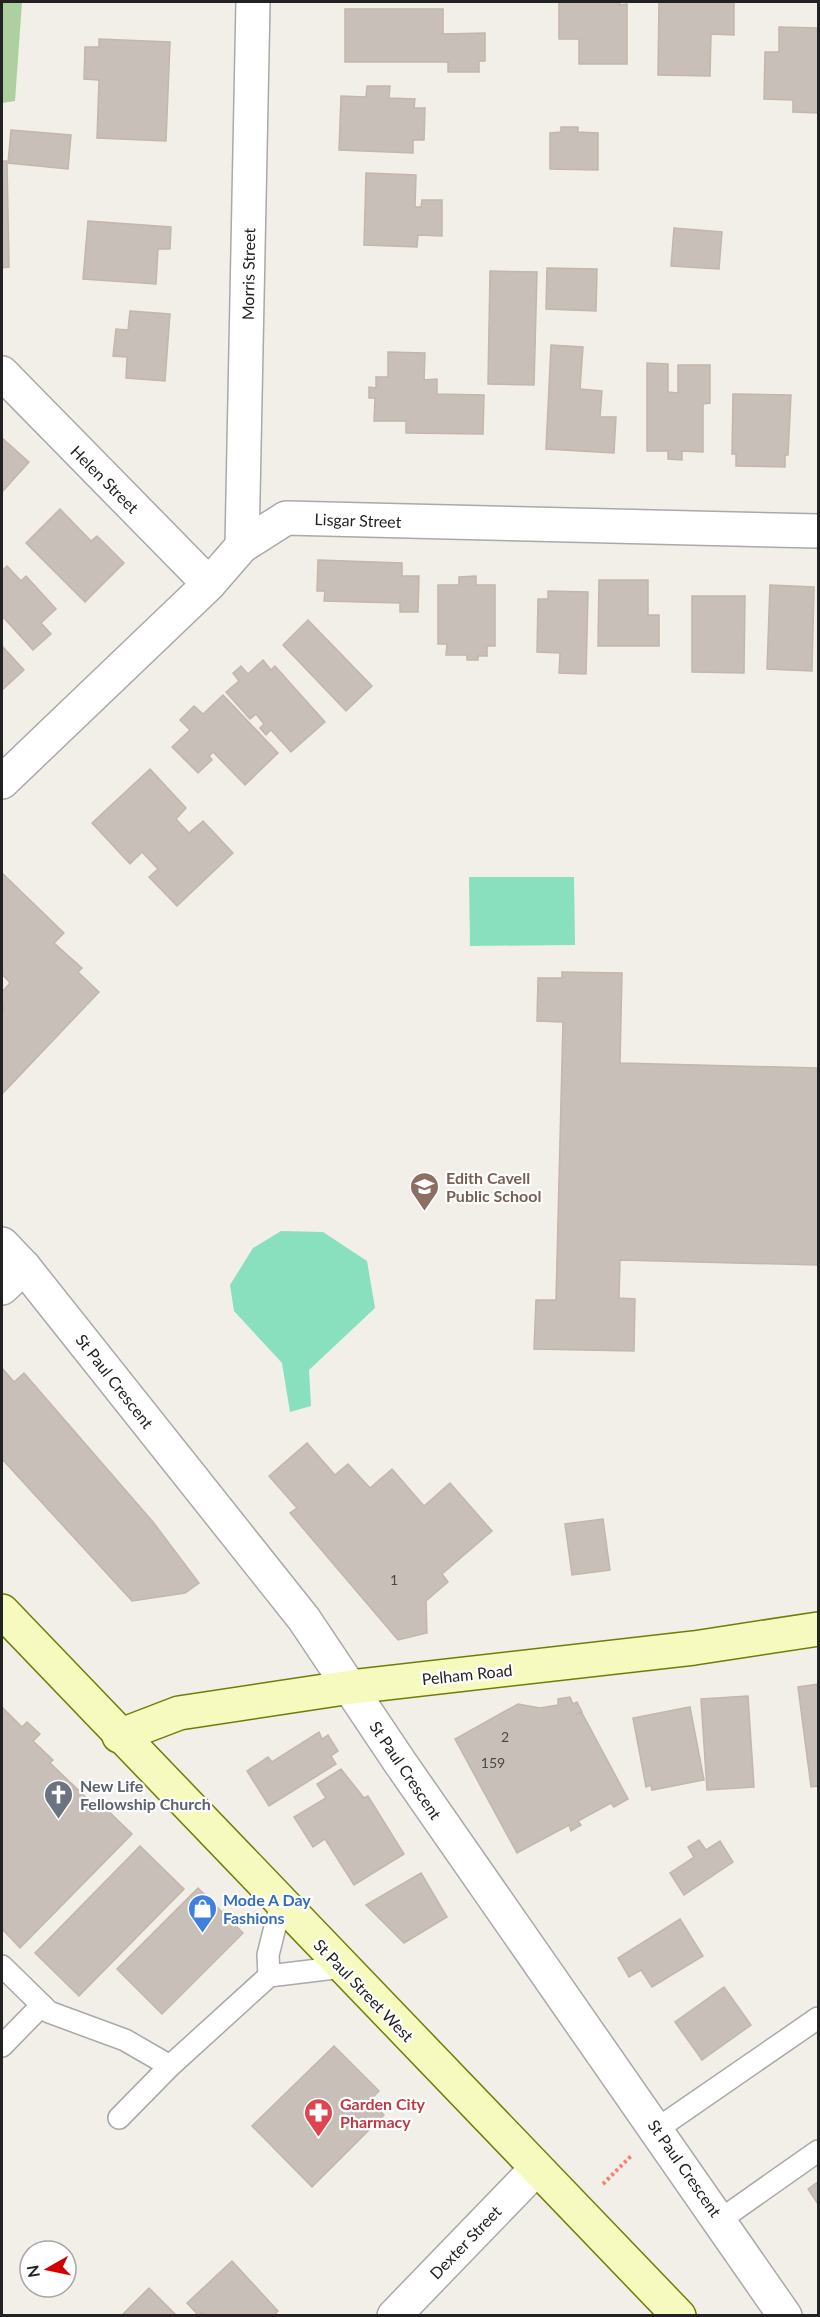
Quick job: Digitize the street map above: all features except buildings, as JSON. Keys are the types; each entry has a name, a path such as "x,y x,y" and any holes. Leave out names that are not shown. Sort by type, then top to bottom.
{"main road":[{"name":"St Paul Street West","path":"2,1611 119,1736 679,2316"},
{"name":"Pelham Road","path":"119,1736 179,1713 351,1687 694,1648 819,1629"}],"street":[{"name":"Morris Street","path":"242,546 253,2"},
{"name":"Helen Street","path":"2,374 209,584"},
{"name":"Lisgar Street","path":"2,782 209,584 242,546 286,518 819,531"},
{"name":"St Paul Crescent","path":"2,1244 13,1278 304,1619 399,1761 785,2316"},
{"name":"Dexter Street","path":"394,2316 536,2169"}],"lane":[{"path":"268,1976 268,1955 281,1903"},
{"path":"2,1966 49,2012 125,2040 170,2066"},
{"path":"119,2118 170,2066 268,1976 343,1967"},
{"path":"2,2046 42,2005"},
{"path":"657,2129 819,2018"},
{"path":"720,2220 819,2151"}],"path":[{"path":"577,2211 657,2129"}],"green space":[{"path":"2,2 22,2 15,101 2,103"},
{"path":"469,877 574,877 575,945 470,946"},
{"path":"281,1231 323,1232 367,1261 375,1308 309,1370 311,1406 290,1412 282,1363 234,1311 230,1285 253,1248"}],"place":[{"name":"Edith Cavell Public School","path":"425,1212"},
{"name":"New Life Fellowship Church","path":"59,1820"},
{"name":"Mode A Day Fashions","path":"202,1934"},
{"name":"Garden City Pharmacy","path":"319,2138"}]}
